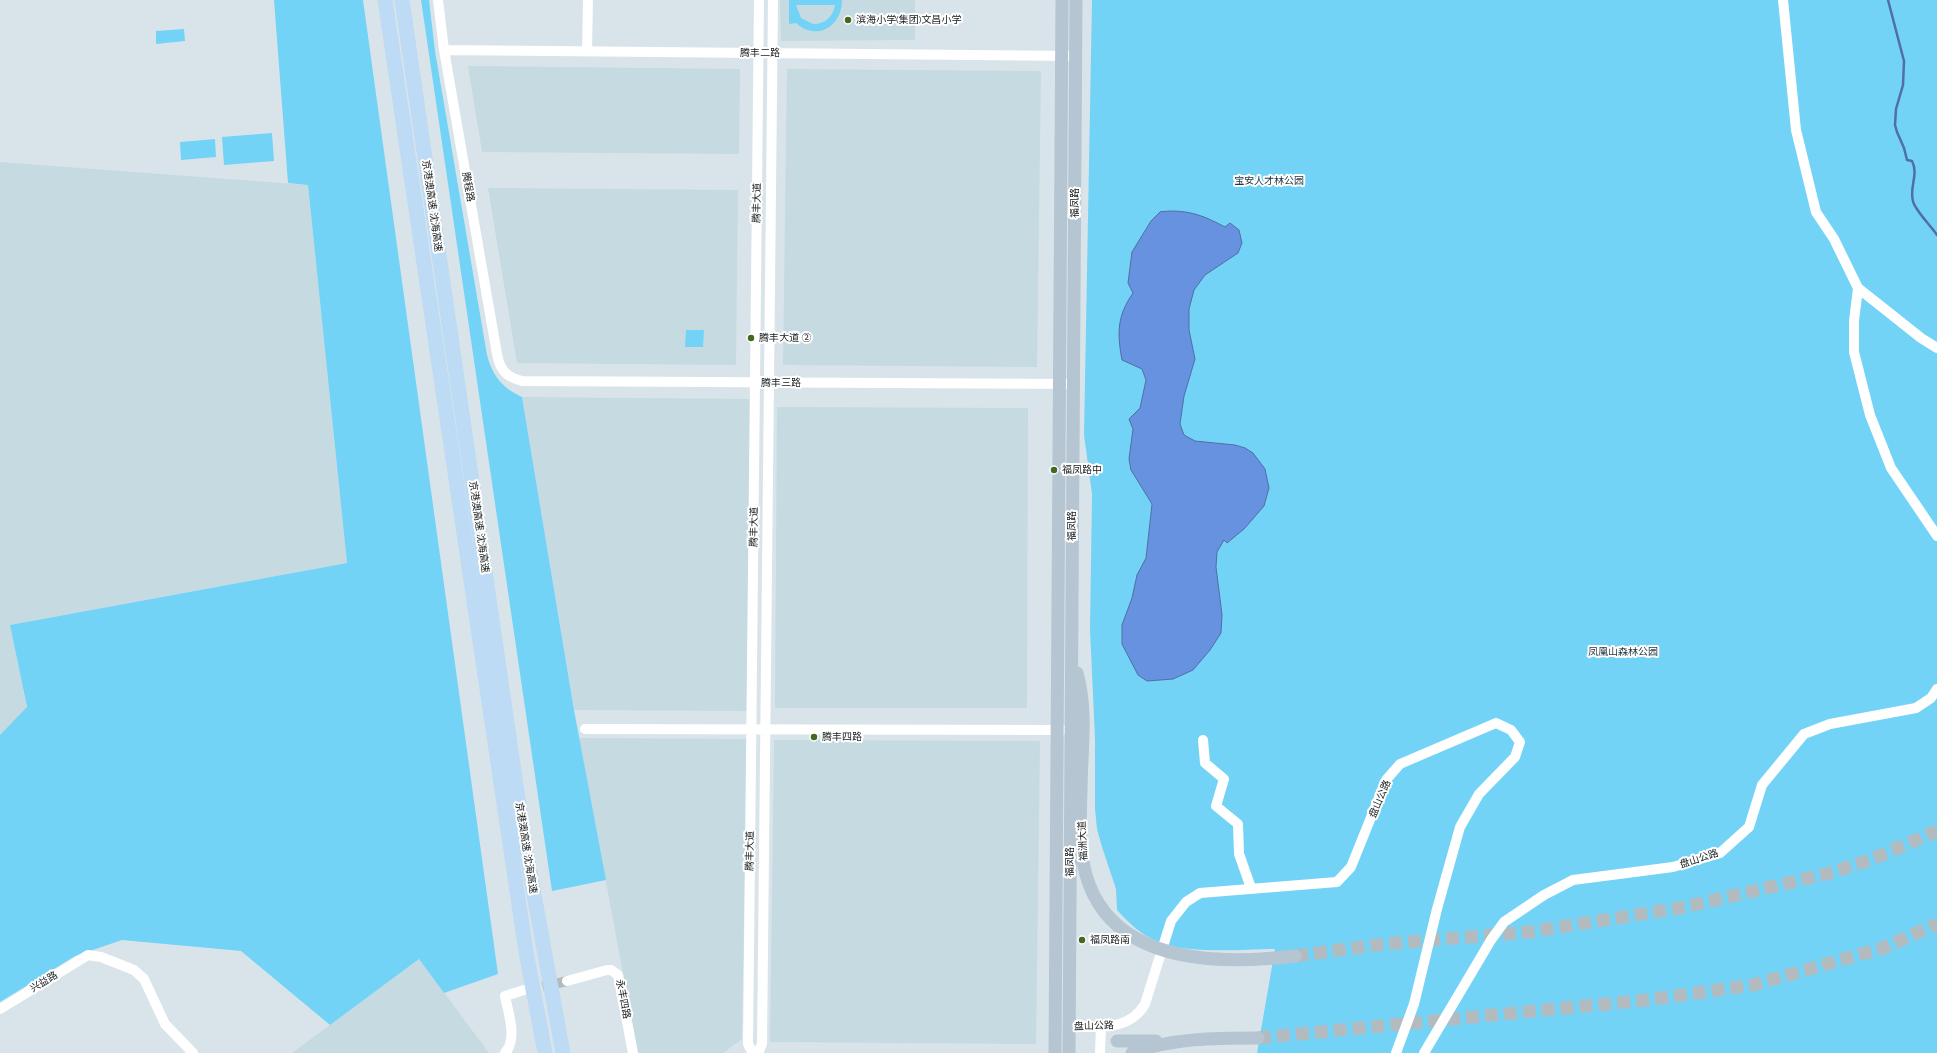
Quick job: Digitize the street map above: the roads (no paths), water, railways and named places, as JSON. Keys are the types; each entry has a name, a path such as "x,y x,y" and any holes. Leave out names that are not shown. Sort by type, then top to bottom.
{"highway":[{"name":"京港澳高速 沈海高速","path":"385,0 526,952 546,1053"},
{"name":"京港澳高速 沈海高速","path":"402,0 524,840 563,1053"}],"main road":[{"name":"福凤路","path":"1055,1053 1062,0"},
{"name":"福凤路","path":"1069,1053 1076,0"},
{"path":"1058,519 1072,519"},
{"name":"福洲大道","path":"1072,659 1078,675 1084,724 1080,790 1084,866 1090,886 1100,904 1123,929 1142,942 1164,951 1188,956 1246,960 1295,956"},
{"path":"1118,1041 1179,1041 1226,1038 1258,1038"},
{"path":"1132,1053 1179,1041"}],"street":[{"name":"腾程路","path":"438,0 444,50 496,354 499,364 504,372"},
{"path":"587,51 588,0"},
{"name":"腾丰大道","path":"753,1053 748,1044 759,0"},
{"name":"腾丰大道","path":"758,1053 762,1044 773,0"},
{"path":"1783,0 1796,130 1816,212 1834,239 1858,288 1921,338 1937,348"},
{"name":"腾丰二路","path":"444,50 1076,56"},
{"path":"1858,288 1854,321 1854,352 1870,415 1891,468 1937,536"},
{"name":"腾丰三路","path":"504,372 512,378 522,381 1074,384"},
{"name":"盘山公路","path":"1424,1053 1491,940 1504,922 1544,895 1573,880 1674,867 1720,853 1750,828 1762,785 1804,734 1830,724 1916,708 1931,698 1937,690"},
{"name":"盘山公路","path":"1069,1027 1115,1026 1126,1023 1135,1017 1142,1009 1166,932 1171,921 1186,902 1200,893 1337,882 1351,868 1386,780 1400,764 1472,732 1496,724 1511,730 1520,742 1515,757 1479,794 1460,827 1437,909 1414,1004 1396,1053"},
{"path":"585,729 1071,730"},
{"path":"1203,740 1205,763 1224,780 1216,806 1238,824 1239,854 1250,885"},
{"name":"兴益路","path":"0,1008 88,955 101,957 134,970 144,979 166,1024 193,1053"},
{"name":"永丰四路","path":"567,981 607,970 611,970 618,975 633,1053"},
{"path":"505,1053 511,1044 512,1035 505,996 524,990"},
{"path":"1100,1053 1101,1026"}],"waterway":[{"path":"1888,0 1904,61 1903,85 1896,109 1895,125 1907,160 1912,161 1914,166 1915,171 1912,191 1914,204 1919,213 1937,235"}],"tunnel":[{"path":"1295,956 1384,944 1529,932 1685,907 1826,874 1870,860 1937,831"},
{"path":"1258,1038 1647,1000 1753,985 1883,948 1937,924"},
{"path":"528,990 567,981"}],"place":[{"name":"滨海小学(集团)文昌小学","path":"848,20"},
{"name":"腾丰大道 ②","path":"751,338"},
{"name":"福凤路中","path":"1054,470"},
{"name":"腾丰四路","path":"814,737"},
{"name":"福凤路南","path":"1082,940"}],"park label":[{"name":"宝安人才林公园","path":"1269,181"},
{"name":"凤凰山森林公园","path":"1623,652"}]}
